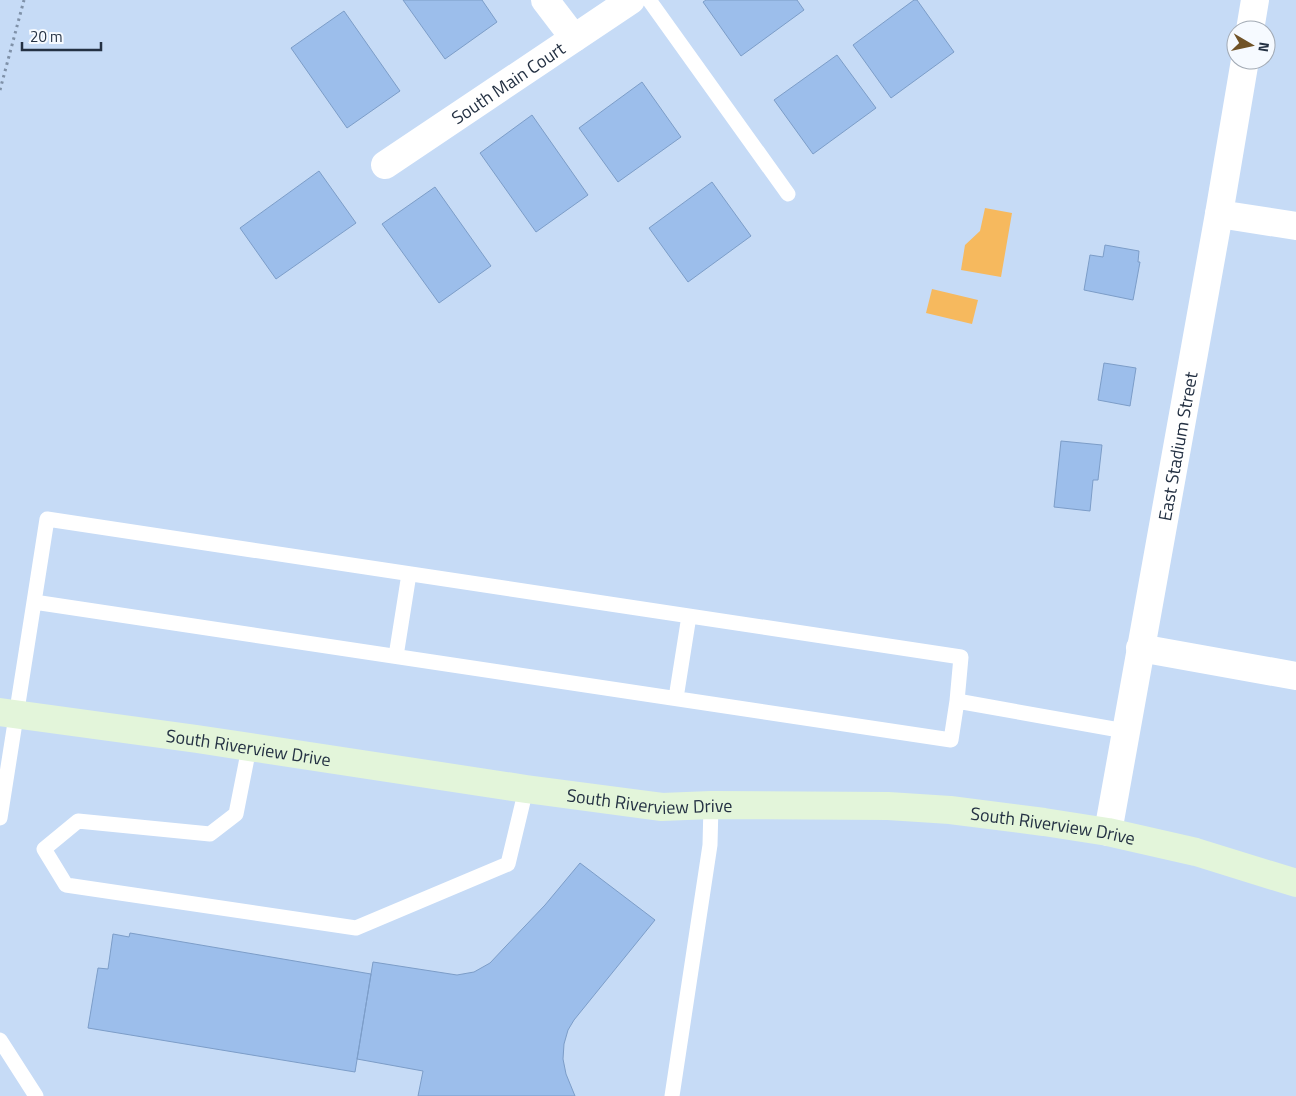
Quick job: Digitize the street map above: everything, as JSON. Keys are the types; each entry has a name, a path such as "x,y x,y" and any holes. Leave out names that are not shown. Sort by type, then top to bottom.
{"street":[{"path":"545,0 574,38"},
{"name":"South Main Court","path":"385,165 631,0"},
{"path":"1251,20 1254,0"},
{"name":"East Stadium Street","path":"1108,832 1243,70"},
{"path":"1219,214 1296,226"},
{"path":"1140,648 1296,676"},
{"name":"South Riverview Drive","path":"8,713 526,789 662,807 711,805 888,806 950,810 1044,822 1108,832 1196,852 1296,883"}],"lane":[{"path":"649,0 788,194"},
{"path":"0,818 8,713 34,602 46,519 962,657 951,740 34,602"},
{"path":"396,656 409,574"},
{"path":"676,698 689,616"},
{"path":"957,700 1125,732"},
{"path":"249,748 236,814 210,834 78,821 44,849 66,885 356,928 508,864 526,789"},
{"path":"672,1096 710,844 711,805"},
{"path":"0,1040 36,1096"}],"path":[{"path":"0,90 24,0"}],"shaded area":[{"path":"985,208 1012,213 1001,277 961,270 965,245 980,231"},
{"path":"932,289 978,300 972,324 926,313"}],"building":[{"path":"403,0 482,0 497,22 445,59"},
{"path":"706,0 797,0 804,10 741,56 703,2"},
{"path":"914,0 917,0 954,52 891,98 853,45"},
{"path":"344,11 400,91 347,128 291,48"},
{"path":"837,55 876,108 813,154 774,100"},
{"path":"642,82 681,137 618,182 579,128"},
{"path":"532,115 588,195 536,232 480,153"},
{"path":"319,171 356,223 276,279 240,228"},
{"path":"712,182 751,236 688,282 649,228"},
{"path":"435,187 491,266 439,303 382,224"},
{"path":"1105,245 1139,251 1138,262 1140,262 1133,300 1084,290 1090,255 1103,257"},
{"path":"1104,363 1136,368 1130,406 1098,400"},
{"path":"1061,441 1102,445 1098,480 1093,480 1090,511 1054,507"},
{"path":"580,863 655,920 568,1030 564,1044 563,1059 566,1074 575,1096 418,1096 423,1071 357,1059 373,962 457,975 474,972 490,963 545,905"},
{"path":"130,933 371,974 355,1072 88,1028 98,968 108,969 113,934 129,937"}]}
